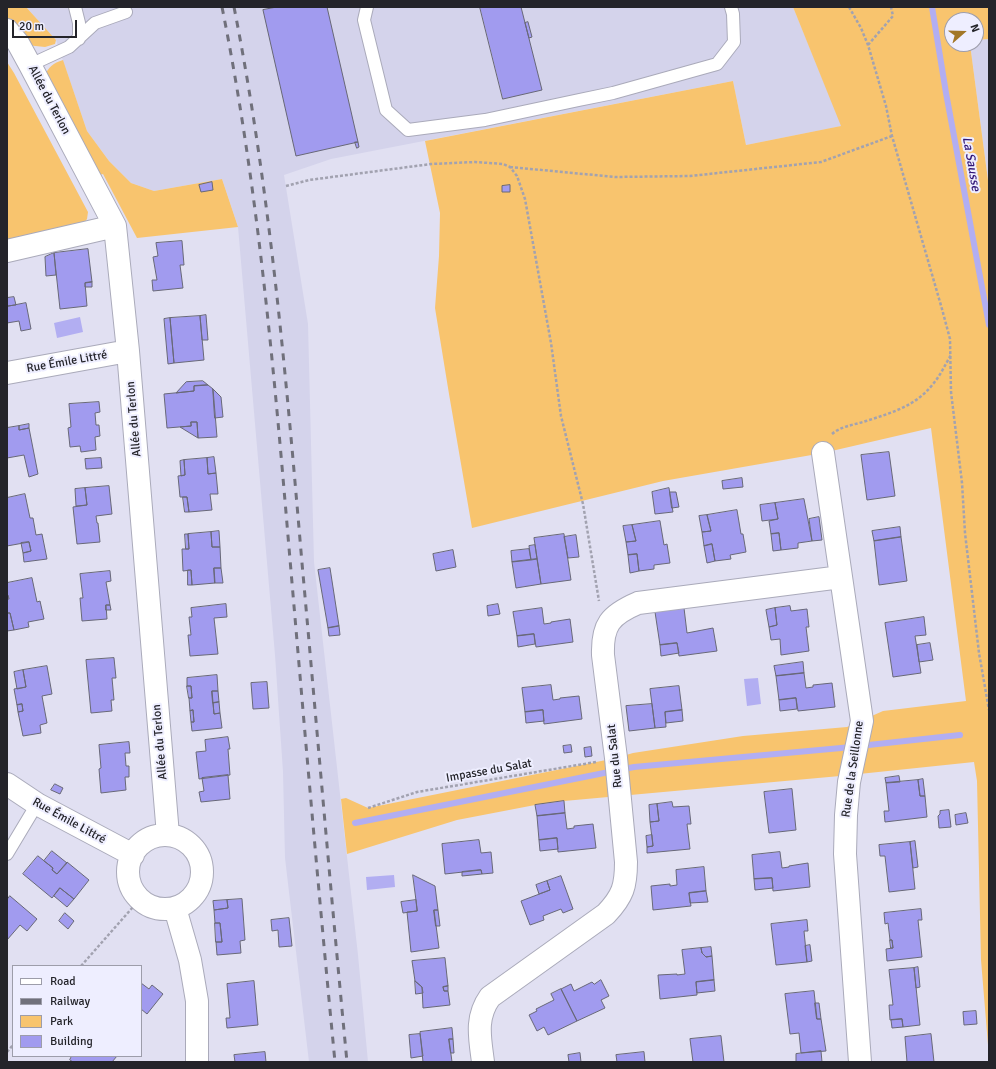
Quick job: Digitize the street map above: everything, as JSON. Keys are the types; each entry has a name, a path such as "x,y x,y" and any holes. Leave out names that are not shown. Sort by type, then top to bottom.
{"street":[{"name":"Allée du Terlon","path":"7,30 18,43 115,226 128,351 168,835"},
{"path":"7,251 115,226"},
{"name":"Rue Émile Littré","path":"7,373 128,351"},
{"name":"Rue de la Seillonne","path":"823,453 862,721 849,782 845,854 860,1062"},
{"path":"604,631 612,619 623,609 638,603 841,577"},
{"name":"Rue du Salat","path":"483,1062 480,1018 484,1006 490,997 606,914 616,904 622,892 626,878 626,862 616,758 603,655 604,631"},
{"name":"Rue Émile Littré","path":"7,784 37,804 133,855"},
{"path":"168,835 179,838 189,844 197,852 201,863 202,875 200,886 194,896 175,908 163,909 150,906 140,899 133,889 129,878 129,866 133,855 139,846 147,840 157,836 168,835"},
{"path":"175,908 190,960 198,1000 197,1062"}],"lane":[{"path":"75,7 79,23 79,39"},
{"path":"367,7 364,20 386,110 408,130 474,122 613,93 718,64 734,42 732,7"},
{"path":"30,65 69,47 95,23 126,12"},
{"path":"7,854 37,804"}],"path":[{"path":"849,7 861,28 868,45 886,106 892,136 950,339 951,392 962,483 965,533 979,653 989,710"},
{"path":"868,45 893,16 891,7"},
{"path":"286,186 309,180 431,164 486,162 503,164 510,167 615,177 690,176 821,162 892,136"},
{"path":"510,167 517,176 525,199 551,343 562,416 583,504 604,631"},
{"path":"823,453 828,437 835,431 846,426 904,408 920,397 933,384 951,355"},
{"name":"Impasse du Salat","path":"368,808 417,792 616,758"},
{"path":"83,965 140,899"}],"shaded area":[{"path":"26,7 793,7 842,126 746,145 733,81 331,159 284,175 308,324 314,562 358,955 368,1062 309,1062 285,858 283,772 275,655 238,227 222,179 154,191 131,183 109,161 87,131 56,40"},
{"path":"984,39 989,39 989,188 971,52 984,52"},
{"path":"80,317 83,332 57,338 54,323"},
{"path":"758,678 761,704 747,706 744,679"},
{"path":"394,875 395,887 367,890 366,877"}],"green space":[{"path":"7,7 26,7 56,40 55,44 45,47 26,45 7,23"},
{"path":"793,7 989,7 989,39 984,39 984,12 944,12 944,52 971,52 989,188 989,1057 981,960 977,781 974,762 535,805 457,820 347,854 341,799 346,798 368,808 616,758 633,753 743,736 847,727 883,711 966,701 931,428 823,453 663,481 472,528 435,308 439,256 440,213 425,141 733,81 746,145 841,126"},
{"path":"63,60 87,131 109,161 131,183 154,191 222,179 238,227 137,238 103,174 96,176 44,76 52,66"},
{"path":"7,62 88,212 87,219 84,223 7,241"}],"building":[{"path":"277,7 327,7 358,142 296,156 263,10"},
{"path":"480,7 521,7 542,90 503,99"},
{"path":"528,22 532,37 529,38 525,23"},
{"path":"355,142 358,142 359,147 357,148"},
{"path":"212,182 213,190 201,192 199,185"},
{"path":"510,185 510,192 502,192 502,186"},
{"path":"182,241 184,265 180,265 183,288 153,291 152,280 157,280 153,257 158,256 156,243"},
{"path":"88,249 92,282 85,283 87,306 60,309 54,253"},
{"path":"54,253 56,275 46,276 45,257"},
{"path":"92,282 92,287 85,287 85,283"},
{"path":"14,297 16,305 7,306 7,298"},
{"path":"26,303 31,329 21,331 19,321 7,323 7,306"},
{"path":"206,315 208,340 202,340 200,316"},
{"path":"200,316 204,360 174,363 170,318"},
{"path":"170,318 174,363 168,364 164,319"},
{"path":"203,381 208,385 194,386 194,391 176,393 186,382"},
{"path":"208,385 213,389 217,437 198,438 197,422 191,422 191,426 167,428 164,394 194,391 194,386"},
{"path":"213,389 221,397 223,417 215,418"},
{"path":"99,402 100,412 95,413 96,425 99,425 100,436 95,437 96,450 81,452 80,446 70,447 68,428 71,427 69,404"},
{"path":"191,422 197,422 198,438 180,427 191,426"},
{"path":"29,424 29,428 19,430 19,426"},
{"path":"19,426 19,430 29,428 38,474 29,477 24,455 7,458 7,428"},
{"path":"889,452 895,496 867,500 861,455"},
{"path":"214,457 216,473 208,474 207,458"},
{"path":"101,458 102,468 86,469 85,459"},
{"path":"207,458 208,474 216,473 218,494 210,494 212,510 189,512 187,497 180,497 178,476 185,475 184,460"},
{"path":"184,460 185,475 181,476 180,461"},
{"path":"742,478 743,487 723,489 722,481"},
{"path":"109,486 112,514 96,516 100,542 77,544 73,507 87,505 85,488"},
{"path":"85,488 87,505 76,506 75,489"},
{"path":"669,488 673,512 655,514 652,492"},
{"path":"670,492 676,492 679,507 672,508"},
{"path":"25,494 30,518 33,518 36,535 42,534 47,559 24,562 23,553 31,551 29,542 7,546 7,498"},
{"path":"183,497 187,497 189,512 185,512"},
{"path":"804,499 812,541 798,543 798,548 781,550 779,533 771,534 769,521 778,519 775,503"},
{"path":"775,503 778,519 762,521 760,505"},
{"path":"737,510 746,552 730,555 731,559 715,561 712,544 704,546 702,532 711,531 707,515"},
{"path":"707,515 711,531 702,532 699,516"},
{"path":"819,517 822,540 812,541 809,519"},
{"path":"660,521 664,545 667,544 670,563 654,565 654,569 639,571 637,554 628,555 626,542 636,541 632,525"},
{"path":"632,525 636,541 626,542 623,526"},
{"path":"900,527 901,537 874,541 872,531"},
{"path":"219,531 220,547 212,547 211,532"},
{"path":"211,532 212,547 220,547 221,568 214,568 215,583 192,585 191,570 183,571 182,549 189,549 188,534"},
{"path":"779,533 781,550 773,551 771,534"},
{"path":"185,534 188,534 189,549 186,549"},
{"path":"564,534 571,580 541,584 534,538"},
{"path":"576,535 579,557 568,558 564,537"},
{"path":"901,537 907,581 879,585 874,541"},
{"path":"29,542 31,551 23,553 21,543"},
{"path":"712,544 715,561 707,563 704,546"},
{"path":"535,545 537,559 531,560 529,546"},
{"path":"529,549 531,560 512,562 511,551"},
{"path":"453,550 456,567 436,571 433,554"},
{"path":"637,554 639,571 630,573 628,555"},
{"path":"537,559 541,584 516,588 512,562"},
{"path":"214,568 221,568 223,583 215,583"},
{"path":"330,568 339,626 328,628 318,570"},
{"path":"188,570 191,570 192,585 188,585"},
{"path":"110,571 111,581 106,582 110,605 106,605 107,619 82,621 80,598 83,598 80,574"},
{"path":"32,578 37,602 40,601 44,619 28,622 29,627 14,630 10,613 7,613 7,599 9,599 7,595 7,583"},
{"path":"226,604 227,617 214,618 218,654 190,656 188,635 191,635 189,617 192,617 191,608"},
{"path":"498,604 500,614 488,616 487,606"},
{"path":"106,605 110,605 111,610 106,610"},
{"path":"790,606 791,611 807,609 809,627 806,627 809,651 781,655 780,639 771,640 769,627 777,625 775,608"},
{"path":"542,608 544,624 570,619 573,642 536,647 534,634 517,636 513,612"},
{"path":"684,608 687,633 713,628 717,651 679,656 677,643 660,645 655,612"},
{"path":"775,608 777,625 769,627 766,610"},
{"path":"7,613 10,613 14,630 7,631"},
{"path":"924,617 926,635 915,636 921,673 893,677 885,623"},
{"path":"339,626 340,635 329,636 328,628"},
{"path":"534,634 535,644 518,647 517,636"},
{"path":"677,643 679,653 661,656 660,645"},
{"path":"930,643 933,660 919,662 917,645"},
{"path":"114,658 116,678 112,678 114,700 111,700 112,711 91,713 86,660"},
{"path":"803,662 804,673 776,676 774,666"},
{"path":"47,666 52,694 42,696 47,723 40,725 41,733 23,736 18,712 23,711 22,704 17,705 14,689 26,687 23,670"},
{"path":"23,670 26,687 17,689 14,672"},
{"path":"804,673 806,688 813,687 813,685 832,683 835,707 798,711 796,698 779,700 776,676"},
{"path":"217,675 218,691 212,691 214,714 220,713 222,728 192,731 191,722 194,722 193,710 190,711 189,698 192,698 191,686 187,686 187,678"},
{"path":"267,682 269,708 253,709 251,683"},
{"path":"551,685 553,700 579,696 582,719 544,724 543,710 525,712 522,688"},
{"path":"187,686 191,686 192,698 189,698"},
{"path":"679,686 682,710 665,712 666,727 655,728 650,689"},
{"path":"212,691 218,691 219,702 213,703"},
{"path":"796,698 797,709 780,711 779,700"},
{"path":"219,702 220,713 214,714 213,703"},
{"path":"22,704 23,711 18,712 17,705"},
{"path":"652,704 655,728 629,731 626,706"},
{"path":"193,710 194,722 191,722 190,711"},
{"path":"543,710 544,721 526,723 525,712"},
{"path":"682,710 683,721 666,723 665,712"},
{"path":"228,737 230,749 228,749 230,775 199,779 196,752 206,751 205,740"},
{"path":"129,742 130,753 125,753 126,766 129,766 129,777 125,777 126,790 101,793 99,745"},
{"path":"571,745 572,752 564,753 563,746"},
{"path":"591,747 592,756 585,757 584,748"},
{"path":"228,775 230,799 201,802 199,792 204,791 202,778"},
{"path":"899,776 900,782 886,783 885,778"},
{"path":"923,779 925,796 920,796 918,780"},
{"path":"918,780 920,796 925,796 927,817 885,822 884,811 889,811 886,783"},
{"path":"55,784 63,788 60,794 51,790"},
{"path":"792,789 796,830 769,833 764,792"},
{"path":"564,801 565,813 537,816 535,805"},
{"path":"672,802 673,807 689,806 691,824 687,824 690,849 647,853 647,847 653,846 650,822 659,821 657,804"},
{"path":"657,804 659,821 650,822 649,805"},
{"path":"949,810 951,827 939,828 938,816 940,811"},
{"path":"565,813 567,829 574,828 574,826 593,824 596,848 558,852 557,838 539,840 537,816"},
{"path":"966,813 968,823 956,825 955,815"},
{"path":"652,835 653,846 647,847 646,836"},
{"path":"557,838 558,849 540,851 539,840"},
{"path":"479,840 481,853 491,852 493,873 482,874 481,870 445,874 442,844"},
{"path":"915,841 918,867 913,868 910,842"},
{"path":"910,842 915,889 889,892 885,856 880,856 879,845"},
{"path":"52,851 67,863 57,874 52,870 53,868 44,861"},
{"path":"780,852 782,868 808,863 810,887 773,891 772,878 754,879 752,855"},
{"path":"38,856 53,868 52,870 57,874 67,862 89,880 74,899 60,888 52,898 23,874"},
{"path":"704,867 706,891 689,893 691,906 653,910 651,886 670,884 670,886 677,885 676,870"},
{"path":"481,870 482,874 462,876 462,872"},
{"path":"413,875 435,886 438,910 434,910 439,948 411,952 407,912 417,911"},
{"path":"561,876 573,909 563,913 561,909 543,916 544,920 530,925 521,901 550,890 547,881"},
{"path":"772,878 773,888 755,890 754,879"},
{"path":"547,881 550,890 539,894 536,885"},
{"path":"60,888 74,899 67,907 54,896"},
{"path":"706,891 708,902 690,903 689,893"},
{"path":"10,896 37,919 27,931 20,925 7,940 7,900"},
{"path":"242,899 245,940 240,941 241,953 217,955 216,942 222,942 220,923 215,923 214,910 228,908 227,900"},
{"path":"227,900 228,908 214,910 213,901"},
{"path":"416,900 417,911 403,913 401,902"},
{"path":"921,909 922,920 918,920 922,957 887,961 886,949 893,948 892,940 890,940 888,923 885,924 884,913"},
{"path":"434,910 438,910 440,926 436,926"},
{"path":"65,913 74,921 68,929 59,921"},
{"path":"289,918 292,946 279,947 278,930 272,931 271,920"},
{"path":"807,920 808,931 804,931 807,962 776,965 771,924"},
{"path":"215,923 220,923 222,942 216,942"},
{"path":"890,940 892,940 893,948 891,948"},
{"path":"810,945 812,961 807,962 805,946"},
{"path":"711,947 712,956 706,957 702,953 701,948"},
{"path":"701,948 702,953 706,957 712,956 714,980 696,982 697,995 660,999 658,975 685,974 682,950"},
{"path":"445,958 448,986 443,987 444,991 448,991 450,1005 423,1008 422,987 415,981 412,961"},
{"path":"918,967 920,987 916,988 914,968"},
{"path":"914,968 920,1025 903,1027 902,1019 890,1020 889,1005 893,1005 889,970"},
{"path":"601,980 609,996 601,1000 605,1008 577,1021 561,989 571,984 574,991 592,982 594,984"},
{"path":"714,980 715,991 697,993 696,982"},
{"path":"254,981 258,1025 227,1028 226,1018 230,1018 227,984"},
{"path":"415,981 422,987 423,993 416,994"},
{"path":"142,984 149,989 152,985 163,994 147,1014 142,1010"},
{"path":"448,986 448,991 444,991 443,987"},
{"path":"561,989 577,1021 548,1035 544,1027 537,1031 529,1015 537,1011 536,1009 554,1000 551,994"},
{"path":"814,991 817,1019 821,1019 826,1051 801,1053 799,1033 790,1034 785,994"},
{"path":"815,1003 819,1003 821,1019 817,1019"},
{"path":"976,1011 977,1024 964,1025 963,1012"},
{"path":"902,1019 903,1027 892,1028 891,1020"},
{"path":"452,1028 453,1039 449,1039 452,1062 423,1062 420,1032"},
{"path":"420,1034 423,1056 411,1058 409,1035"},
{"path":"931,1034 934,1062 907,1062 905,1037"},
{"path":"721,1036 724,1062 693,1062 690,1039"},
{"path":"449,1039 453,1039 454,1053 451,1053"},
{"path":"821,1051 822,1062 796,1062 796,1054"},
{"path":"265,1052 266,1062 235,1062 234,1055"},
{"path":"644,1052 645,1062 617,1062 616,1055"},
{"path":"580,1053 581,1062 569,1062 568,1055"},
{"path":"72,1057 116,1057 112,1062 73,1062 70,1060"}],"waterway":[{"name":"La Sausse","path":"932,7 946,93 989,325"},
{"path":"355,823 634,767 841,748 960,735"}],"railway":[{"path":"222,7 245,139 270,337 335,1062"},
{"path":"234,7 258,145 276,284 290,423 347,1062"}]}
